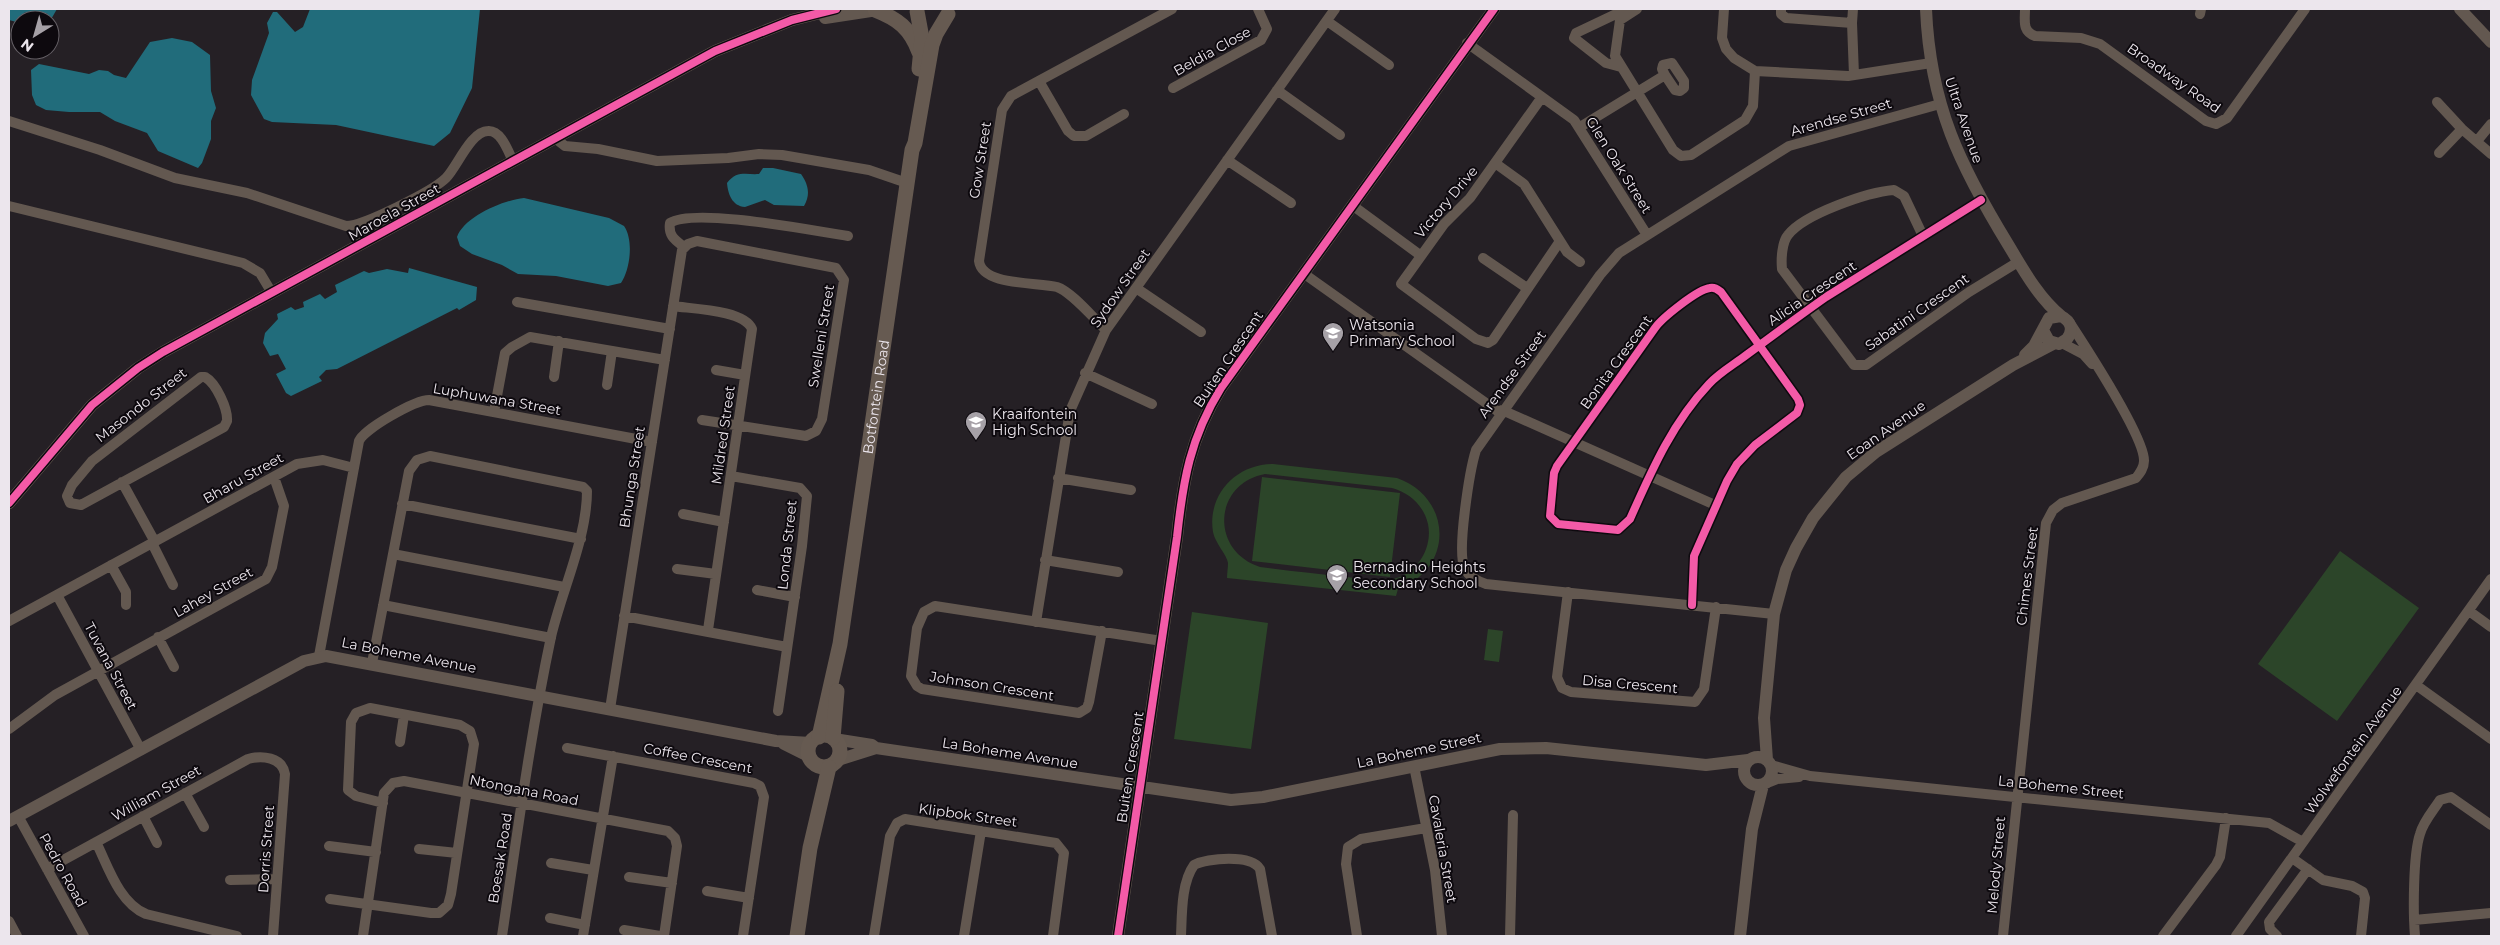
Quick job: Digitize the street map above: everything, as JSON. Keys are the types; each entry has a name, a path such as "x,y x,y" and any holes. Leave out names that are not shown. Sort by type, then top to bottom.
{"main road":[{"path":"879,9 904,25 915,40 920,55"},
{"path":"913,10 929,17 951,11"},
{"name":"Botfontein Road","path":"912,150 910,142 921,31 913,10"},
{"name":"Botfontein Road","path":"796,936 810,848 820,746 840,644 912,150 915,143 932,45 936,34 951,11"},
{"path":"820,746 840,749 833,763 818,766 820,746"},
{"name":"Botfontein Road","path":"810,848 833,763"}],"street":[{"name":"Maroela Street","path":"9,502 76,422 116,385 163,352 715,52 792,20 836,9"},
{"name":"Maroela Street","path":"776,27 879,9"},
{"name":"Gow Street","path":"1106,330 1060,289 992,277 985,274 979,265 1002,110 1011,96 1172,9"},
{"name":"Beldia Close","path":"1173,88 1261,40 1267,29 1258,9"},
{"name":"Sydow Street","path":"1036,622 1070,411 1085,373 1106,330 1335,9"},
{"name":"Buiten Crescent","path":"1118,936 1183,487 1198,429 1221,388 1467,43 1494,9"},
{"path":"1637,9 1625,15 1619,24 1615,53 1621,67 1673,150 1682,156 1688,156 1742,123 1749,116 1753,106 1755,71"},
{"path":"1724,9 1722,38 1726,49 1731,55 1755,71 1791,74 1854,75 1931,63"},
{"path":"1781,9 1781,14 1786,18 1852,23"},
{"path":"1853,9 1854,75"},
{"name":"Ultra Avenue","path":"1926,9 1931,63 1940,104 1957,153 1981,200 2018,262 2050,307 2066,320"},
{"name":"Broadway Road","path":"2025,9 2025,26 2030,34 2087,39 2100,44 2209,123 2216,124 2227,118 2305,9"},
{"path":"2460,9 2491,42"},
{"path":"1621,67 1606,63 1575,41 1574,36 1616,14 1625,15"},
{"path":"1326,21 1389,65"},
{"name":"Glen Oak Street","path":"1467,43 1574,120 1647,235"},
{"path":"1580,127 1665,75"},
{"path":"1039,82 1068,131 1074,136 1086,136 1124,114"},
{"path":"1277,90 1340,135"},
{"name":"Victory Drive","path":"1352,205 1420,255 1444,224 1470,198 1542,97"},
{"path":"2437,102 2462,129 2491,154"},
{"name":"Arendse Street","path":"1774,614 1486,584 1476,580 1464,568 1462,561 1472,463 1481,440 1604,269 1619,253 1789,146 1940,104"},
{"path":"9,121 100,150 175,178 247,193 346,226 361,224 439,184 449,174 475,136 482,132 489,130 498,135 514,161"},
{"path":"2476,142 2491,124"},
{"path":"2439,153 2462,129"},
{"path":"556,139 565,146 598,149 657,161 728,158 759,154 782,155 869,170 907,183"},
{"path":"1227,160 1291,203"},
{"path":"1495,163 1524,184 1567,252 1580,262"},
{"name":"Sabatini Crescent","path":"1923,236 1904,196 1894,190 1835,206 1815,215 1787,235 1782,267 1852,364 1863,366 1969,292 2018,262"},
{"name":"Alicia Crescent","path":"1574,442 1554,473 1550,516 1558,524 1613,529 1622,528 1630,519 1659,454 1711,382 1810,308 1981,200"},
{"path":"9,206 244,263 260,273 272,293"},
{"path":"683,248 671,237 669,230 670,223 677,218 730,218 848,236"},
{"name":"Swelleni Street","path":"683,248 691,241 697,241 836,268 844,280 822,419 816,431 806,436 739,425"},
{"path":"1420,255 1401,284 1483,343 1488,343 1493,340 1560,241"},
{"name":"Bhunga Street","path":"610,709 683,248"},
{"path":"1484,258 1527,288"},
{"path":"1303,274 1501,412 1574,442 1715,505"},
{"name":"Ultra Avenue","path":"2032,283 2038,299 2043,329"},
{"path":"1136,288 1201,332"},
{"name":"Bonita Crescent","path":"1574,442 1663,318 1706,288 1715,288 1721,292 1798,399 1799,408 1797,413 1745,454 1727,481 1694,556 1692,605"},
{"path":"518,302 670,329"},
{"name":"Mildred Street","path":"673,306 740,316 750,324 752,334 708,630"},
{"path":"2049,318 2066,320 2070,335 2059,343 2045,336 2043,329 2049,318"},
{"name":"Chimes Street","path":"2016,797 2046,523 2053,510 2062,503 2136,478 2144,466 2142,449 2124,413 2088,350 2066,320"},
{"name":"Eoan Avenue","path":"2013,365 2029,352 2043,329"},
{"path":"494,412 504,356 507,351 530,337 665,360"},
{"path":"554,377 559,341"},
{"name":"Chimes Street","path":"2059,343 2082,354 2098,370"},
{"name":"Eoan Avenue","path":"1769,762 1764,718 1774,614 1786,570 1813,518 1846,477 1894,440 2013,365 2059,343"},
{"path":"607,385 612,351"},
{"path":"716,370 746,375"},
{"path":"1085,373 1152,404"},
{"name":"Masondo Street","path":"202,377 209,379 226,411 228,417 225,425 122,482 81,504 73,504 68,499 67,494 72,485 96,457 191,383 202,377"},
{"name":"Luphuwana Street","path":"319,656 359,441 365,432 422,400 432,400 652,442"},
{"path":"702,420 739,425"},
{"name":"Boesak Road","path":"402,504 411,466 421,458 430,456 586,489 587,497 581,539 564,587 551,638 538,703 502,936"},
{"name":"Bharu Street","path":"9,621 297,464 322,460 354,468"},
{"name":"Lahey Street","path":"9,729 55,695 266,579 270,574 284,506 274,476"},
{"name":"Londa Street","path":"731,476 800,488 804,491 808,502 778,711"},
{"path":"1058,478 1131,490"},
{"path":"122,482 173,585"},
{"path":"372,663 402,504 581,539"},
{"path":"683,514 724,522"},
{"path":"393,554 564,587"},
{"path":"1045,560 1118,572"},
{"path":"111,565 126,592 126,605"},
{"path":"677,569 716,574"},
{"name":"Wolwefontein Avenue","path":"2236,936 2491,579"},
{"path":"757,590 795,597"},
{"name":"Disa Crescent","path":"1568,592 1557,677 1562,688 1571,692 1695,702 1704,689 1716,607"},
{"name":"Tuvana Street","path":"58,595 141,750"},
{"path":"383,605 551,638"},
{"name":"Johnson Crescent","path":"1036,622 935,606 928,608 922,615 917,628 912,676 914,682 922,689 931,691 1078,713 1086,708 1089,702 1102,631"},
{"path":"2469,611 2491,627"},
{"path":"624,616 708,630 787,647"},
{"path":"1036,622 1162,641"},
{"path":"158,638 174,667"},
{"name":"La Boheme Avenue","path":"13,819 304,661 319,656 332,656 372,663 780,742 820,746 872,745 876,748 1139,788"},
{"path":"2416,685 2491,739"},
{"path":"330,899 439,913 448,905 468,793 474,744 470,731 460,725 366,708 356,713 351,722 348,790 356,796 383,803"},
{"path":"400,742 404,715"},
{"name":"Eoan Avenue","path":"1750,759 1764,718"},
{"name":"La Boheme Street","path":"1139,788 1231,800 1282,793 1500,749 1534,747 1706,765 1734,772 1746,779"},
{"name":"Coffee Crescent","path":"567,748 754,783 760,786 764,797 743,936"},
{"name":"La Boheme Avenue","path":"833,763 876,748"},
{"path":"584,936 601,818 613,756"},
{"path":"1740,936 1752,828 1751,796 1744,768 1750,759 1760,757 1769,762 1772,772 1765,784 1752,828"},
{"name":"William Street","path":"47,869 248,759 270,758 282,765"},
{"name":"La Boheme Street","path":"1706,765 1750,759"},
{"name":"La Boheme Street","path":"1769,762 1810,776"},
{"name":"Dorris Street","path":"273,936 285,774 282,765"},
{"name":"Cavaleria Street","path":"1414,766 1435,870 1442,936"},
{"name":"La Boheme Street","path":"1765,784 1777,779 1810,776 2226,818 2269,823 2303,842"},
{"path":"1746,779 1755,785 1765,784"},
{"name":"Ntongana Road","path":"363,936 386,789 400,781 663,830 672,834 677,846 662,936 624,930"},
{"path":"185,793 204,827"},
{"name":"Melody Street","path":"2003,936 2016,797"},
{"path":"2415,936 2414,920 2420,834 2440,800 2451,797 2491,825"},
{"path":"1510,936 1513,815"},
{"path":"143,816 157,843"},
{"path":"2163,936 2216,865 2220,857 2226,818"},
{"name":"Pedro Road","path":"13,819 47,869 84,936"},
{"name":"Klipbok Street","path":"874,936 890,836 897,822 905,819 1052,841 1061,846 1064,853 1053,936"},
{"path":"1357,936 1346,864 1348,847 1361,839 1426,828"},
{"path":"964,936 980,831"},
{"path":"96,842 121,891 135,909 146,914 236,936"},
{"path":"329,846 376,852"},
{"path":"419,849 458,854"},
{"path":"2292,858 2323,880 2352,886 2363,892 2365,898 2361,936"},
{"path":"1181,936 1185,892 1190,871 1194,865 1214,860 1241,859 1253,861 1260,869 1272,936"},
{"path":"551,863 593,870"},
{"path":"2277,936 2270,929 2269,922 2308,869"},
{"path":"629,877 672,883"},
{"path":"230,880 277,879"},
{"path":"707,891 748,898"},
{"path":"2414,920 2491,912"},
{"path":"550,918 585,924"},
{"path":"9,921 17,936"}],"green space":[{"path":"1273,464 1397,478 1415,488 1429,501 1437,517 1440,534 1437,550 1429,566 1416,579 1398,589 1396,596 1227,578 1228,563 1213,532 1212,518 1215,506 1227,484 1247,469","holes":["1265,474 1392,488 1405,493 1420,506 1426,517 1429,533 1425,551 1416,566 1402,576 1393,579 1370,580 1260,567 1244,559 1232,547 1226,533 1224,518 1227,504 1235,490 1248,480"]},
{"path":"1262,477 1400,493 1390,577 1252,561"},
{"path":"2340,551 2419,608 2337,721 2258,664"},
{"path":"1192,612 1268,623 1251,749 1174,739"},
{"path":"1488,629 1503,631 1499,662 1484,660"}],"water":[{"path":"9,9 57,9 10,10 9,20"},
{"path":"310,9 480,9 472,88 450,133 434,146 336,125 272,122 264,119 251,95 252,80 269,33 267,23 273,12 277,12 295,32 303,27"},
{"path":"172,38 192,42 210,55 211,91 216,108 211,121 211,139 202,163 198,168 158,151 147,133 115,121 100,112 46,110 36,105 32,95 31,70 39,64 89,74 99,70 108,71 114,75 126,78 150,42"},
{"path":"763,168 773,168 801,174 808,189 804,206 774,205 765,200 745,207 734,202 728,191 727,183 734,176 759,174"},
{"path":"524,198 609,218 624,226 629,239 630,255 627,271 621,283 608,286 556,276 518,274 502,265 472,254 460,246 457,237 467,223 476,216 495,206"},
{"path":"409,268 477,287 476,300 337,369 326,370 319,377 322,381 291,396 286,393 276,374 286,369 278,354 270,356 263,343 265,333 278,319 277,314 291,307 295,310 304,307 303,302 320,294 325,299 337,292 335,285 364,271 369,273 387,269 408,273"}],"cycle path":[{"path":"9,503 92,405 138,368 163,352 715,51 792,20 836,9"},
{"path":"1118,936 1185,478 1202,424 1221,388 1494,9"},
{"path":"1692,605 1694,556 1727,481 1737,464 1755,445 1797,413 1800,405 1798,399 1721,292 1717,289 1710,288 1689,298 1655,328 1557,466 1554,473 1550,516 1558,524 1618,530 1630,519 1654,466 1673,431 1696,399 1713,380 1726,369 1755,349 1765,341 1826,297 1981,200"}],"place":[{"name":"Watsonia Primary School","path":"1333,352"},
{"name":"Kraaifontein High School","path":"976,441"},
{"name":"Bernadino Heights Secondary School","path":"1337,594"}]}
